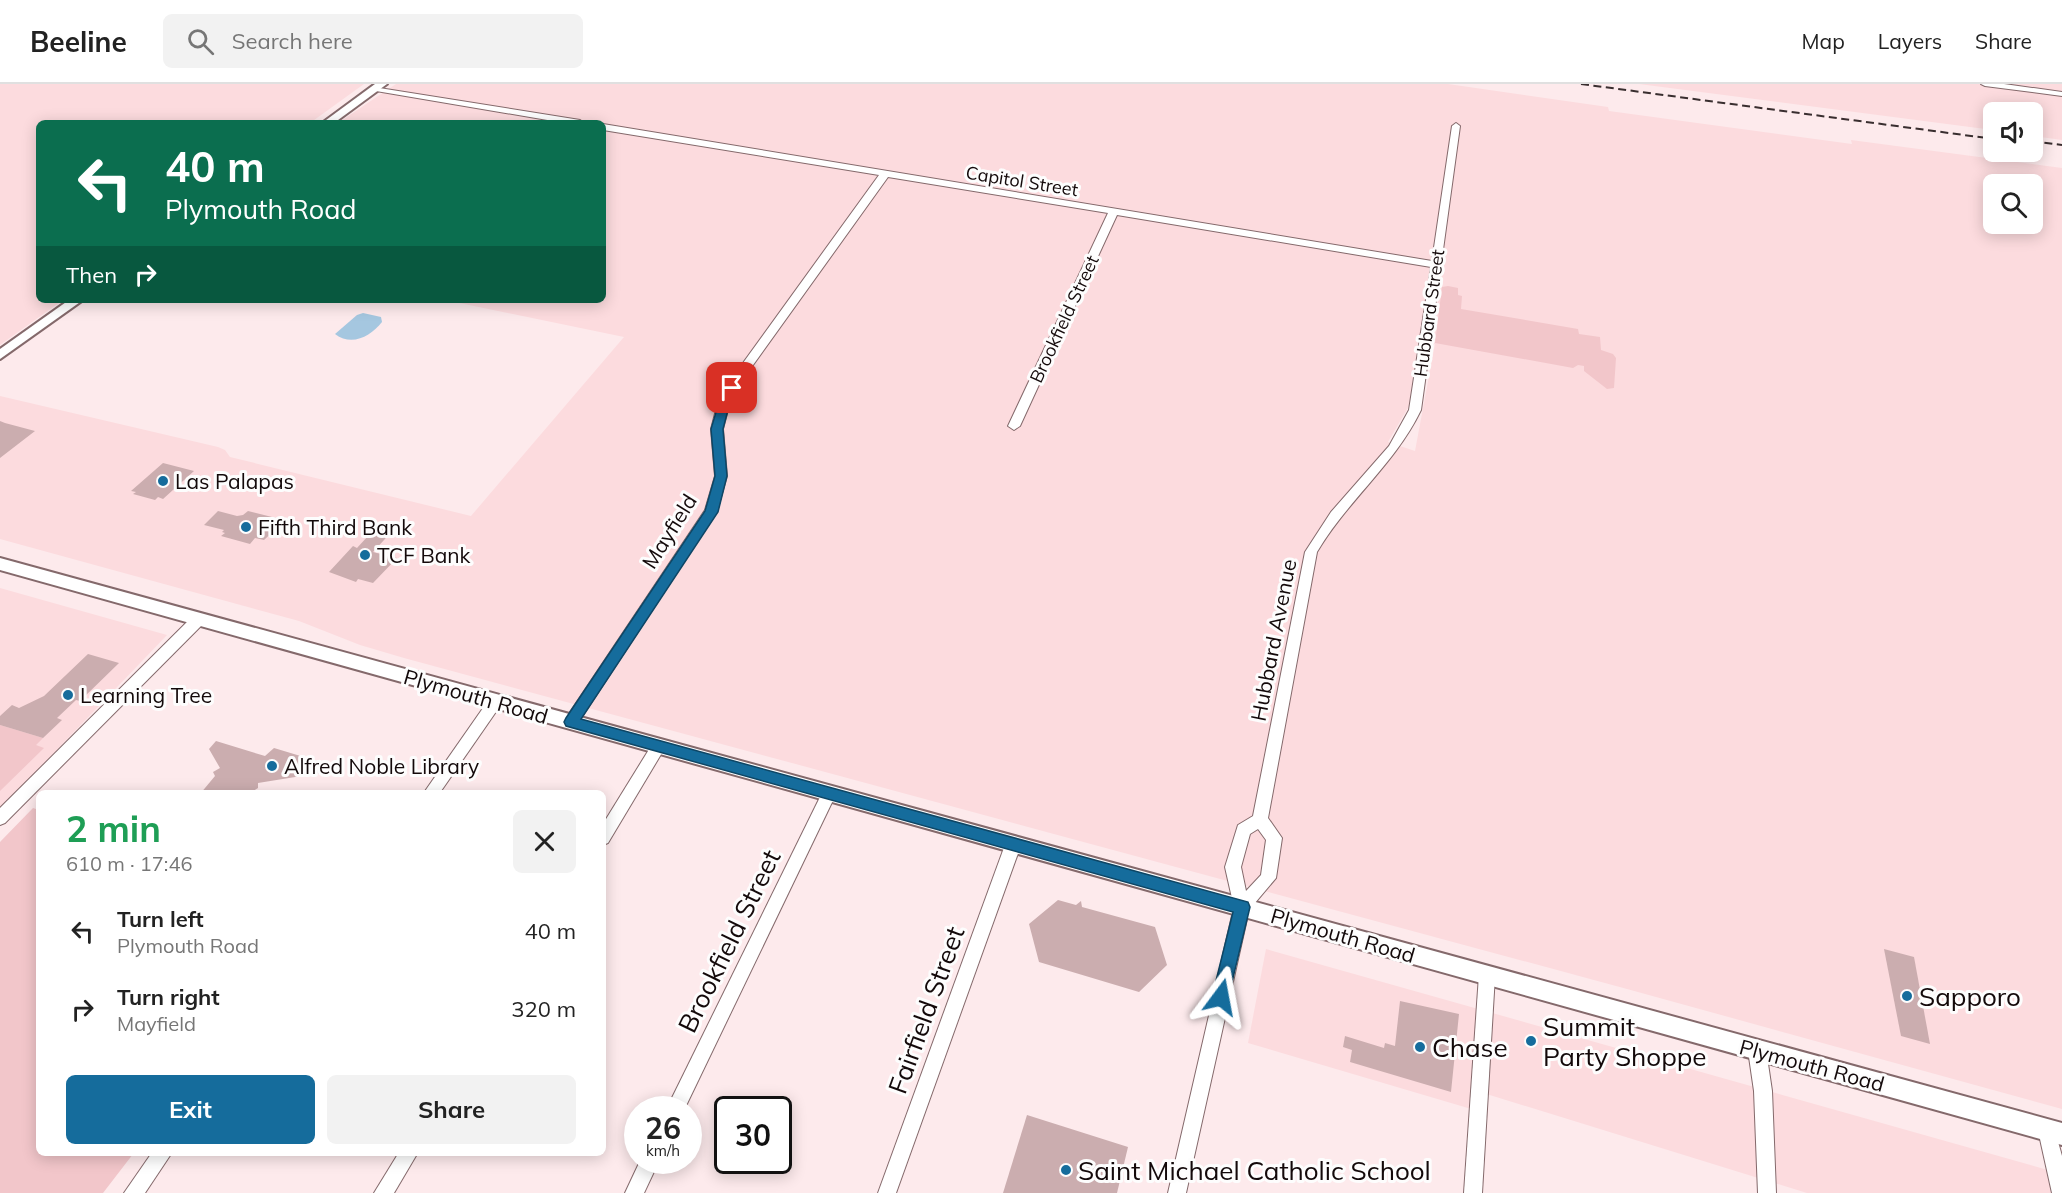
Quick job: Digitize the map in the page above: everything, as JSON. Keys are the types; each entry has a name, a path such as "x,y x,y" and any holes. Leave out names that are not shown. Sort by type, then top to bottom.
{"main road":[{"path":"331,120 379,86"},
{"path":"0,355 73,303"},
{"name":"Plymouth Road","path":"0,564 2055,1132"}],"street":[{"path":"1985,84 2062,94"},
{"path":"379,86 564,120"},
{"name":"Hubbard Street","path":"1363,484 1401,438 1415,410 1456,126"},
{"name":"Capitol Street","path":"606,128 1436,265"},
{"name":"Mayfield","path":"571,722 711,512 721,476 717,429 724,402 733,385 885,174"},
{"name":"Brookfield Street","path":"1014,426 1113,213"},
{"name":"Hubbard Avenue","path":"1260,820 1311,552 1326,527 1363,484"},
{"path":"0,818 199,619"},
{"path":"433,790 495,702"},
{"path":"606,833 658,747"},
{"name":"Brookfield Street","path":"682,1096 830,795"},
{"path":"1177,1193 1242,907 1233,867 1243,830 1260,820 1274,838 1268,878 1242,907"},
{"name":"Fairfield Street","path":"887,1193 1013,844"},
{"path":"1473,1193 1487,975"},
{"path":"1757,1050 1762,1091 1767,1193"},
{"path":"2055,1132 2061,1193"},
{"path":"133,1193 161,1156"},
{"path":"383,1193 407,1156"},
{"path":"634,1193 644,1174"}],"shaded area":[{"path":"0,84 364,84 314,120 36,120 36,303 59,303 0,345"},
{"path":"396,84 1448,84 1608,107 1609,111 1852,144 1851,140 1983,158 1983,162 2017,162 2062,168 2062,1109 404,658 360,645 299,621 0,539 0,396 218,447 225,450 230,457 471,516 624,337 460,303 606,303 606,120 342,120","holes":["1418,341 1435,344 1415,451 1388,442 1409,406"]},
{"path":"1639,84 2062,84 2062,140 2043,137 2043,102 1983,102 1983,129"},
{"path":"1442,287 1458,288 1458,295 1462,296 1461,309 1578,329 1579,334 1600,337 1601,350 1613,354 1616,358 1614,388 1607,389 1584,371 1584,366 1578,365 1573,368 1435,343"},
{"path":"0,588 167,635 0,809"},
{"path":"0,725 43,738 36,745 44,748 0,791"},
{"path":"33,808 36,809 36,1156 131,1156 103,1193 0,1193 0,842"},
{"path":"1266,949 2062,1174 2062,1193 1807,1193 1480,1092 1478,1111 1248,1043"}],"water":[{"path":"363,313 381,317 382,322 372,332 354,340 341,338 335,334 357,315"}],"building":[{"path":"0,421 35,431 0,458"},
{"name":"Las Palapas","path":"163,463 194,471 163,499 158,497 155,500 133,494 136,492 131,491"},
{"name":"Fifth Third Bank","path":"218,511 237,516 248,511 276,518 271,523 280,525 264,540 255,538 250,544 221,536 225,533 222,532 224,530 204,525"},
{"name":"TCF Bank","path":"379,524 395,528 373,552 397,558 373,583 358,579 356,582 329,572 353,546 357,548"},
{"name":"Learning Tree","path":"88,654 119,663 80,701 76,700 57,718 62,720 43,738 0,725 0,716 12,705 19,708 44,696"},
{"name":"Alfred Noble Library","path":"216,741 265,756 274,748 327,764 320,773 258,783 258,788 255,790 203,790 215,776 213,772 220,768 209,749"},
{"path":"1058,900 1076,905 1081,901 1082,907 1155,927 1167,965 1139,992 1039,962 1029,924"},
{"name":"Sapporo","path":"1884,949 1914,957 1930,1044 1901,1036"},
{"name":"Chase","path":"1400,1001 1459,1014 1451,1092 1350,1062 1352,1050 1343,1047 1345,1036 1384,1048 1385,1043 1395,1046"},
{"name":"Saint Michael Catholic School","path":"1027,1115 1128,1147 1117,1193 1003,1193"}],"railway":[{"path":"1581,84 1983,138"},
{"path":"2043,142 2062,145"}],"place":[{"name":"Las Palapas","path":"163,481"},
{"name":"Fifth Third Bank","path":"246,527"},
{"name":"TCF Bank","path":"365,555"},
{"name":"Learning Tree","path":"68,695"},
{"name":"Alfred Noble Library","path":"272,766"},
{"name":"Sapporo","path":"1907,996"},
{"name":"Summit Party Shoppe","path":"1531,1041"},
{"name":"Chase","path":"1420,1047"},
{"name":"Saint Michael Catholic School","path":"1066,1170"}],"route":[{"path":"732,388 724,402 717,429 721,476 711,512 571,722 1242,907 1221,997"}]}
